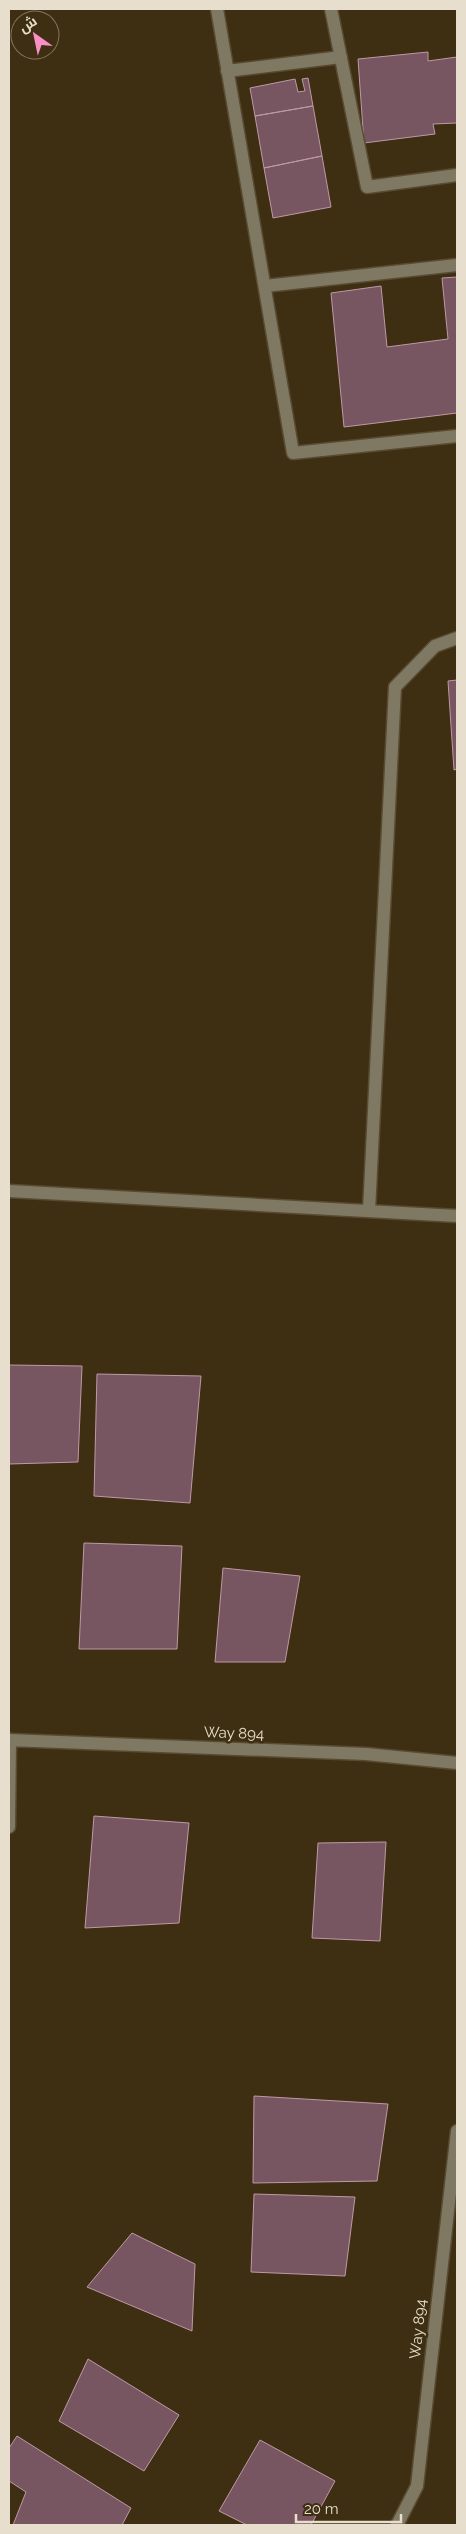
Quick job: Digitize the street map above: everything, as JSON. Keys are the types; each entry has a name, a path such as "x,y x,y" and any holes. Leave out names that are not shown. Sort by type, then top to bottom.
{"street":[{"path":"217,9 294,453 457,436"},
{"path":"331,9 367,187 457,174"},
{"path":"228,72 341,57"},
{"path":"265,286 457,265"},
{"path":"369,1211 395,688 435,646 457,638"},
{"path":"9,1191 457,1216"},
{"path":"9,1827 10,1740"},
{"name":"Way 894","path":"10,1740 366,1754 457,1763"},
{"name":"Way 894","path":"397,2525 417,2486 457,2131"}],"building":[{"path":"428,52 428,61 457,57 457,123 433,124 435,134 364,143 358,59"},
{"path":"308,78 313,106 255,116 250,88 295,79 298,92 305,91 302,79"},
{"path":"313,106 322,156 264,168 255,116"},
{"path":"322,156 331,207 273,218 264,168"},
{"path":"457,277 457,413 344,427 331,293 381,286 387,347 448,339 442,278"},
{"path":"457,680 457,769 454,770 448,681"},
{"path":"9,1365 82,1366 78,1462 9,1464"},
{"path":"97,1374 201,1376 190,1503 94,1496"},
{"path":"84,1543 182,1546 177,1649 79,1649"},
{"path":"223,1568 300,1576 285,1662 215,1662"},
{"path":"94,1816 189,1823 179,1923 85,1928"},
{"path":"386,1842 380,1941 312,1938 318,1843"},
{"path":"254,2096 388,2104 377,2181 253,2183"},
{"path":"254,2194 355,2197 345,2276 251,2272"},
{"path":"132,2233 195,2264 192,2331 87,2287"},
{"path":"88,2359 179,2415 144,2471 59,2421"},
{"path":"17,2436 131,2508 122,2525 13,2525 26,2492 9,2481 9,2448"},
{"path":"260,2440 335,2481 311,2525 247,2525 219,2511"}]}
